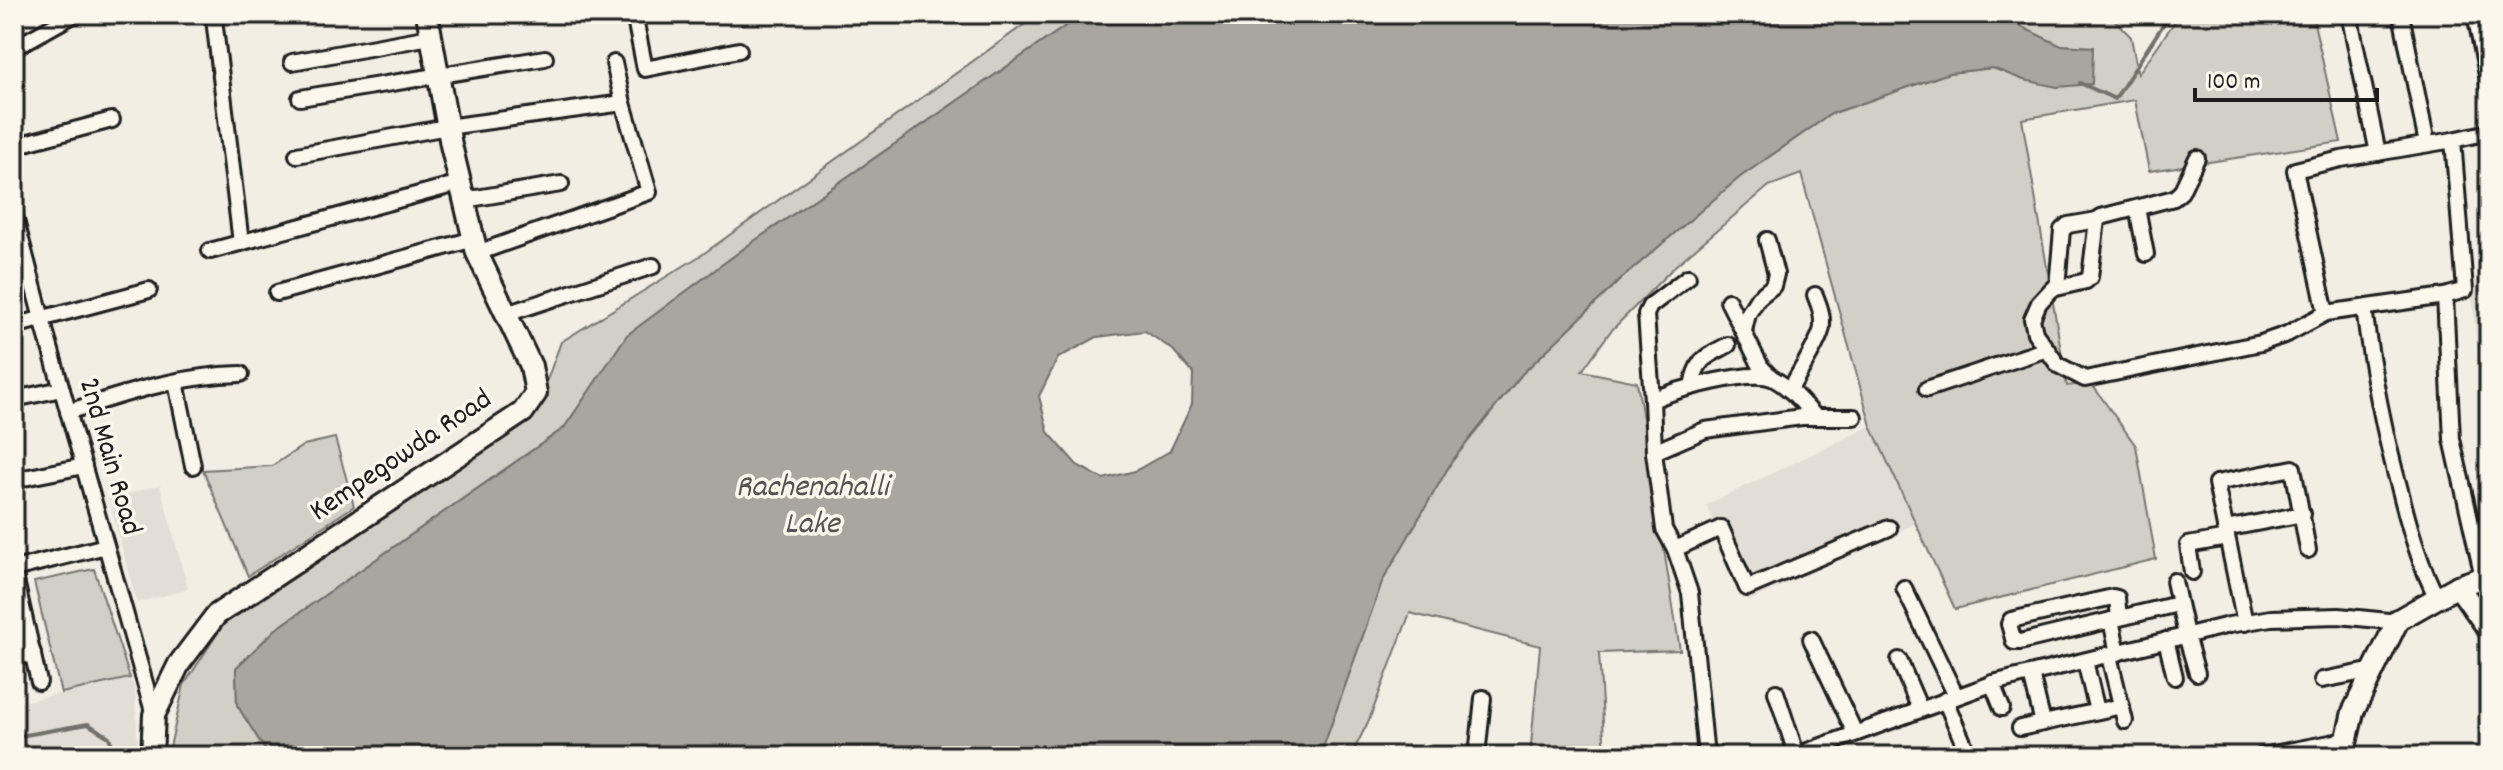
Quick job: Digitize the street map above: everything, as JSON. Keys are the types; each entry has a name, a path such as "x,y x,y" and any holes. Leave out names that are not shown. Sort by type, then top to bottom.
{"street":[{"path":"14,48 75,14"},
{"name":"Kempegowda Road","path":"152,756 154,715 179,664 216,615 523,412 536,393 531,366 475,246 447,127 427,14"},
{"path":"634,14 645,69 739,50"},
{"path":"2349,14 2378,153"},
{"path":"2401,14 2427,144"},
{"path":"2475,14 2489,85"},
{"path":"214,19 241,243"},
{"path":"292,62 430,37"},
{"path":"300,98 545,58"},
{"path":"277,293 475,246 649,192 614,63"},
{"path":"297,155 447,127 623,103"},
{"path":"14,146 112,120"},
{"path":"2326,313 2295,170 2489,132"},
{"path":"2097,220 2090,277 2086,281 2057,287 2042,298 2032,319 2035,333 2058,365 2085,379 2261,343 2287,334 2326,313 2469,295 2453,140"},
{"path":"2057,287 2062,230 2068,225 2174,198 2181,192 2197,158"},
{"path":"210,251 462,191 561,184"},
{"path":"2137,208 2146,254"},
{"name":"2nd Main Road","path":"14,213 18,242 154,715"},
{"path":"1744,331 1748,314 1758,298 1773,286 1776,274 1767,240"},
{"path":"506,314 653,266"},
{"path":"1688,277 1650,306 1646,314 1654,452 1664,529 1675,549 1690,593 1706,756"},
{"path":"14,326 149,290"},
{"path":"1790,390 1822,328 1822,313 1815,295"},
{"path":"2262,756 2345,748 2353,712 2398,622 2458,586 2486,576 2452,439 2445,296"},
{"path":"1728,301 1761,367 1790,390 1816,417"},
{"path":"2364,308 2374,383 2392,462 2416,547 2437,598"},
{"path":"1692,387 1699,362 1728,345"},
{"path":"1927,389 2047,349"},
{"path":"68,412 133,390 212,375 241,374"},
{"path":"1652,400 1674,390 1749,376 1771,377"},
{"path":"176,382 193,466"},
{"path":"14,399 62,389"},
{"path":"1654,452 1705,430 1816,417 1854,417"},
{"path":"14,480 84,466"},
{"path":"2245,623 2216,483 2293,468 2308,550"},
{"path":"2192,572 2188,545 2303,514"},
{"path":"1675,549 1721,528 1747,588 1889,528"},
{"path":"39,682 14,570 106,546"},
{"path":"2174,581 2197,673"},
{"path":"2458,586 2489,630"},
{"path":"1904,588 1950,698 1969,756"},
{"path":"2125,721 2114,654 2115,619 2117,598 2011,620 2009,624 2012,639 2020,642 2115,619 2178,604"},
{"path":"1776,692 1797,755 1992,683 2186,635 2271,618 2339,616 2398,622"},
{"path":"1811,639 1855,733"},
{"path":"2166,640 2175,677"},
{"path":"14,658 33,653"},
{"path":"1899,660 1920,709"},
{"path":"2085,661 2097,711"},
{"path":"2322,680 2374,670"},
{"path":"2031,674 2043,723"},
{"path":"1992,683 2002,708"},
{"path":"1477,756 1483,698"},
{"path":"2020,728 2122,706"}],"shaded area":[{"path":"1039,14 1083,14 750,244 628,335 564,428 275,630 236,668 237,705 269,756 168,756 184,685 225,622 534,415 561,342 703,254"},
{"path":"1995,14 2109,14 2131,37 2138,74 2180,14 2312,14 2341,142 2149,171 2135,100 2022,119 2067,386 2091,383 2136,446 2156,559 1955,609 1871,426 1801,174 1769,186 1675,266 1610,332 1582,371 1637,382 1680,650 1599,653 1605,756 1530,756 1540,646 1410,613 1369,720 1351,756 1320,756 1382,582 1452,461 1522,374 1621,279 1740,177 1831,114 1949,73 1993,68 2024,80 2093,47 2059,45"},
{"path":"2489,287 2489,422 2485,423 2471,288"},
{"path":"1871,426 1917,523 1749,601 1706,505"},
{"path":"335,438 354,506 248,576 203,470 272,466 304,445"},
{"path":"160,485 188,589 137,603 109,499"},
{"path":"94,569 130,678 61,693 34,582"},
{"path":"130,678 135,690 138,756 14,756 14,704"}],"water":[{"name":"Rachenahalli Lake","path":"1083,14 1995,14 2059,45 2093,47 2092,84 2057,87 2024,80 1993,68 1949,73 1831,114 1740,177 1621,279 1522,374 1452,461 1382,582 1320,756 269,756 237,705 236,668 275,630 564,428 627,335 750,244","holes":["1145,331 1173,350 1193,373 1192,404 1170,451 1135,471 1103,479 1077,465 1048,432 1039,396 1058,358 1097,337"]}],"waterway":[{"path":"2080,83 2115,99 2170,14"},
{"path":"14,737 88,724 109,737 116,756"}]}
